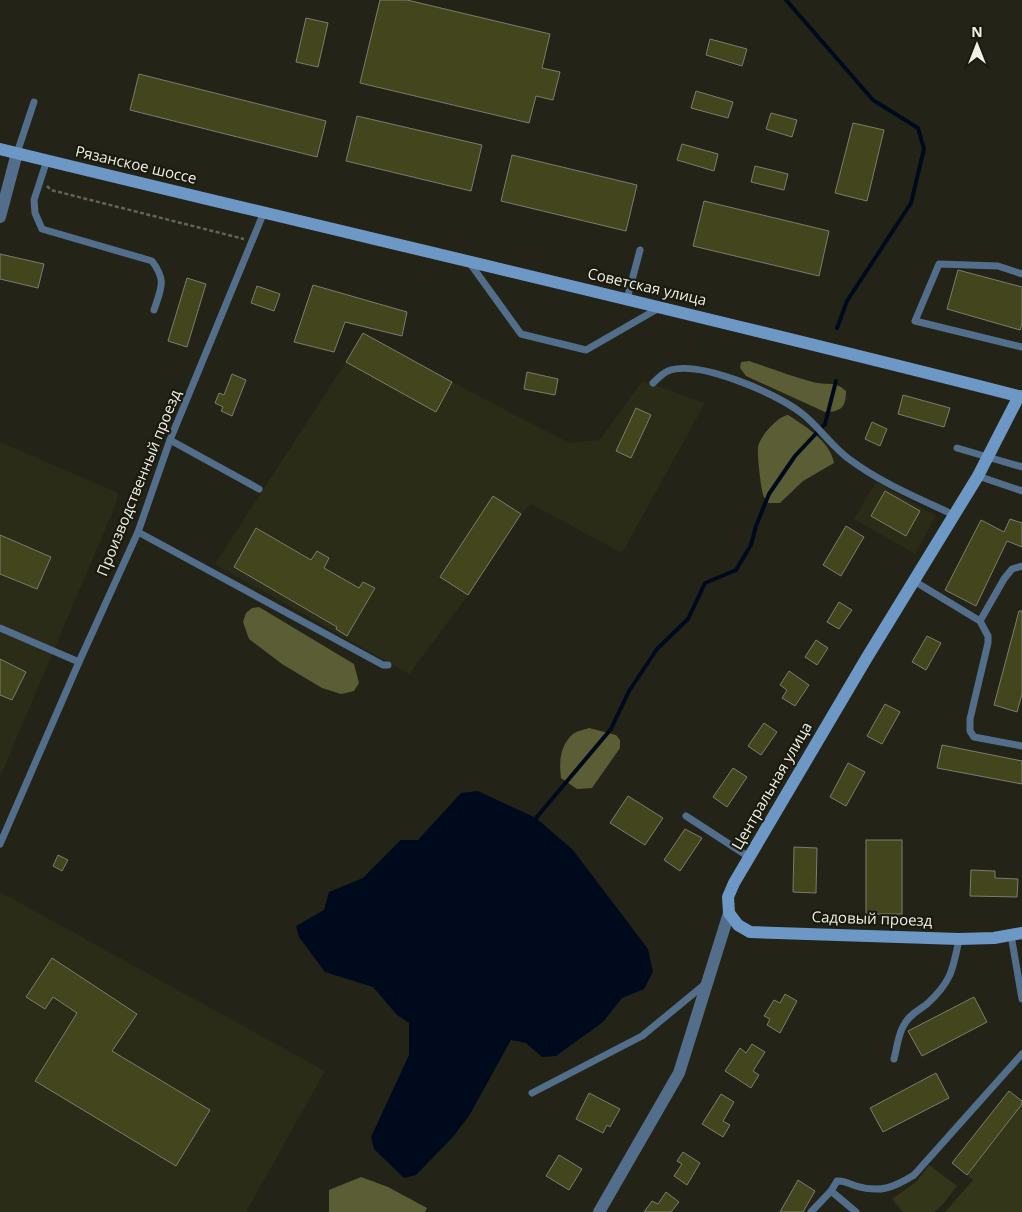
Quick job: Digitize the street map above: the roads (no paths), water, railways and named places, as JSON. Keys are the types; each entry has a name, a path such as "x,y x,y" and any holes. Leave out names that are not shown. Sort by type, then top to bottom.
{"main road":[{"name":"Рязанское шоссе","path":"0,149 264,212"},
{"name":"Советская улица","path":"264,212 626,298 1020,396"},
{"name":"Центральная улица","path":"729,913 728,898 734,883 978,476 1020,396"},
{"name":"Садовый проезд","path":"729,913 738,925 750,932 958,939 994,938 1017,934"}],"street":[{"path":"0,217 18,153"},
{"name":"Центральная улица","path":"599,1212 679,1072 729,913"}],"lane":[{"path":"18,153 34,102"},
{"path":"47,160 34,200 35,214 42,229 152,261 161,272 162,282 154,310"},
{"name":"Производственный проезд","path":"0,844 138,532 170,440 264,212"},
{"path":"626,298 640,250"},
{"path":"468,262 521,334 586,350 662,307"},
{"path":"1022,274 998,266 938,264 915,321 1022,347"},
{"path":"653,383 668,371 682,369 703,370 734,379 777,398 801,412 848,459 874,476 954,515"},
{"path":"170,440 259,489"},
{"path":"957,448 1022,467"},
{"path":"978,476 1022,491"},
{"path":"138,532 388,666"},
{"path":"980,620 1004,579 1012,569 1022,566"},
{"path":"914,581 980,620 988,636 970,719 970,731 974,737 1022,746"},
{"path":"0,628 79,662"},
{"path":"686,816 749,857"},
{"path":"1017,934 1022,999"},
{"path":"894,1059 903,1025 913,1013 926,1004 946,983 952,971 958,939"},
{"path":"532,1093 642,1036 707,983"},
{"path":"811,1212 837,1181 843,1180 852,1185 870,1190 886,1189 901,1184 914,1175 1022,1054"},
{"path":"831,1190 856,1212"}],"water":[{"path":"478,791 536,818 573,850 648,949 653,972 644,989 622,998 603,1022 556,1056 542,1057 526,1043 511,1040 469,1116 452,1138 416,1175 404,1178 374,1149 371,1137 409,1055 409,1023 397,1015 373,987 325,972 299,937 296,926 324,910 329,892 363,878 401,840 418,840 461,793"}],"waterway":[{"path":"786,0 873,100 918,128 924,149 911,203 847,301 837,328"},
{"path":"536,818 611,729 629,691 657,649 688,619 705,583 736,570 751,545 756,526 769,494 795,456 825,424 836,381"}]}
